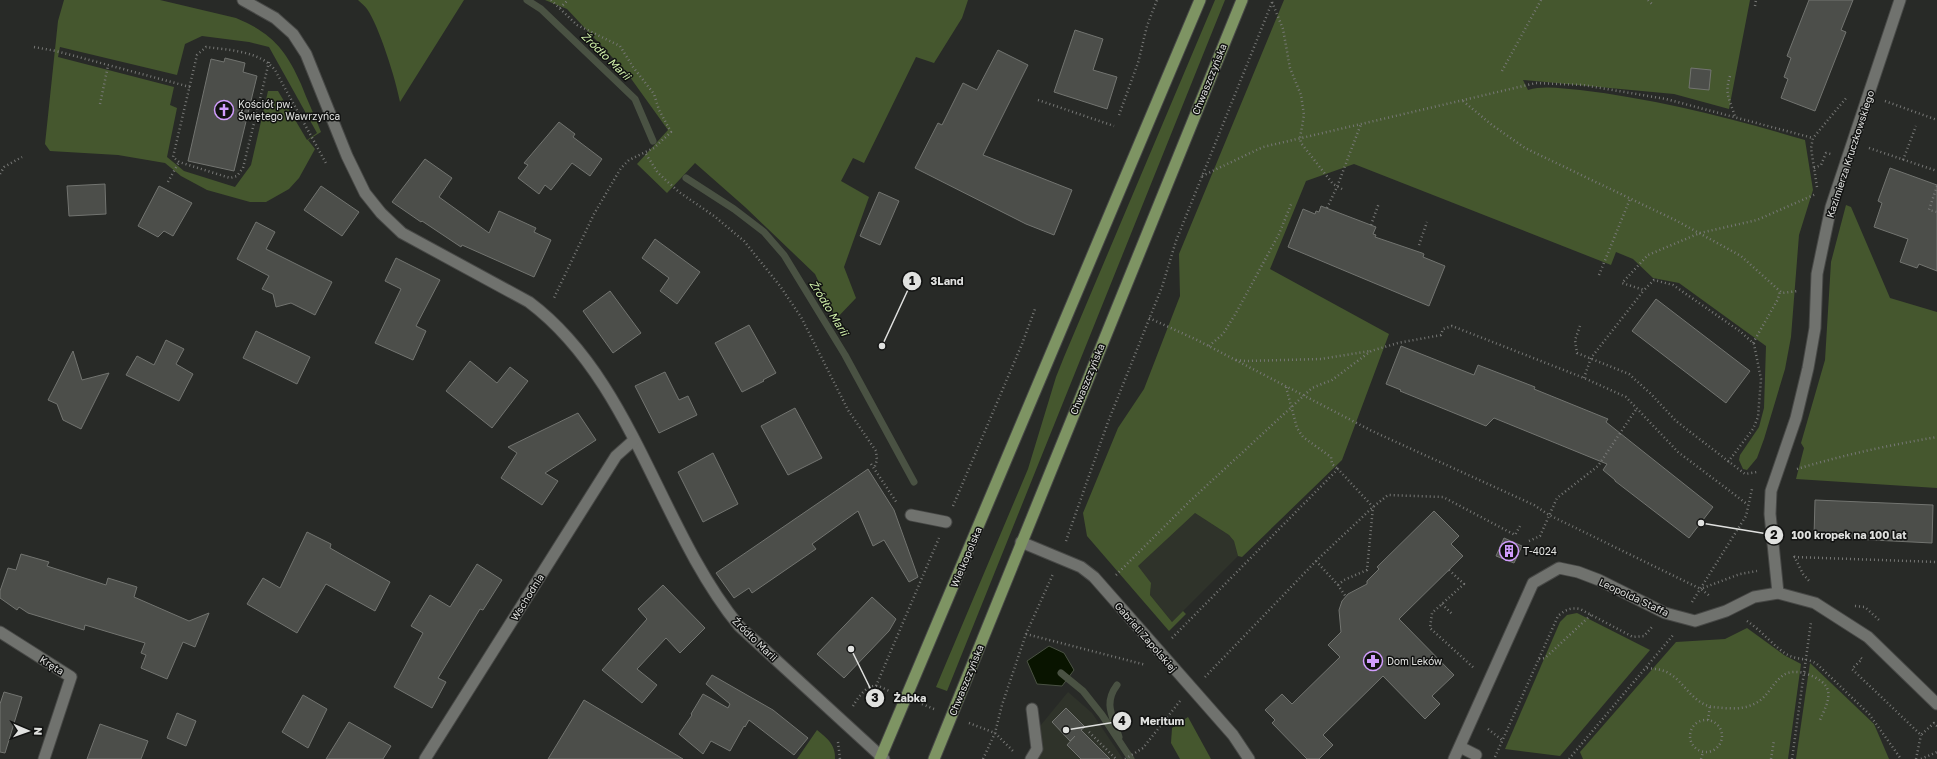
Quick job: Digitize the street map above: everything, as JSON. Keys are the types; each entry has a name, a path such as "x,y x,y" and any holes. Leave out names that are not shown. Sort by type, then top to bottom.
{"main road":[{"name":"Wielkopolska","path":"882,758 1200,0"},
{"name":"Chwaszczyńska","path":"934,759 1242,0"}],"street":[{"name":"Źródło Marii","path":"243,0 276,18 293,34 306,54 347,156 365,193 381,213 402,233 529,302 547,315 581,353 604,387 634,440 686,543 712,590 725,609 739,626 882,758"},
{"name":"Kazimierza Kruczkowskiego","path":"1778,592 1770,514 1771,491 1796,418 1808,368 1815,328 1817,274 1831,207 1900,0"},
{"name":"Wschodnia","path":"425,759 616,456 634,440"},
{"path":"911,515 946,522"},
{"name":"Gabrieli Zapolskiej","path":"1021,542 1081,567 1094,577 1233,735 1249,759"},
{"name":"Leopolda Staffa","path":"1454,759 1533,583 1559,568 1578,572 1599,580 1665,613 1695,621 1726,611 1754,596 1778,592 1815,603 1868,637 1937,704"},
{"name":"Kręta","path":"0,632 71,677 44,759"},
{"path":"1031,759 1037,749 1032,709"},
{"path":"1460,747 1476,755"}],"path":[{"path":"547,315 561,282 608,188 621,168 629,160 646,154 671,132 659,110 654,94 632,67 620,46 577,25 551,0"},
{"path":"560,8 568,0"},
{"path":"1119,115 1138,63 1147,26 1157,0"},
{"path":"1502,70 1542,0"},
{"path":"1648,0 1653,5"},
{"path":"1755,6 1756,0"},
{"path":"1272,1 1283,29 1293,80 1301,95 1304,115 1300,138 1301,143 1333,184 1342,189"},
{"path":"1071,528 1108,422 1149,318 1176,241 1272,1"},
{"path":"34,47 56,51 190,87"},
{"path":"269,62 243,168 237,176 230,178 179,162 173,157 197,55 206,47 249,54 269,62 275,70 327,165"},
{"path":"100,104 108,66"},
{"path":"1730,76 1727,88 1727,98 1736,117"},
{"path":"1202,177 1263,147 1536,83 1583,85 1666,99 1813,138"},
{"path":"1817,184 1811,148 1813,138 1846,98 1849,91"},
{"path":"1869,95 1937,120"},
{"path":"1038,100 1114,126"},
{"path":"1462,100 1492,125 1525,148 1700,233 1741,256 1782,293 1789,294 1798,291"},
{"path":"1327,208 1337,187 1361,124"},
{"path":"1903,160 1916,126"},
{"path":"1866,154 1868,148 1937,171"},
{"path":"646,154 658,173 678,192 714,216 744,241 780,286 801,317 848,410 876,451 877,460 874,469"},
{"path":"0,174 4,167 22,157"},
{"path":"1814,168 1820,165 1824,158"},
{"path":"168,182 179,162"},
{"path":"1937,186 1929,210 1937,212"},
{"path":"1644,290 1622,283 1648,254 1700,233 1758,220 1818,192 1816,199"},
{"path":"1599,275 1630,199"},
{"path":"1209,346 1223,334 1236,313 1279,234 1292,202"},
{"path":"1370,225 1379,203"},
{"path":"1419,245 1427,222"},
{"path":"1584,378 1591,358 1644,290 1654,280 1673,285 1741,332 1753,343 1761,379 1758,417 1753,429 1728,462"},
{"path":"1798,298 1799,284"},
{"path":"1753,343 1778,299 1780,291"},
{"path":"876,686 1022,344 1035,309"},
{"path":"1149,318 1209,346 1233,360 1372,431 1534,505 1549,515 1701,589 1715,600"},
{"path":"1233,360 1321,359 1371,351 1398,343 1441,335 1443,329 1452,326 1584,378 1626,397 1678,452 1747,504 1746,516 1694,600"},
{"path":"1580,326 1575,340 1577,352 1629,374 1651,394 1676,421 1728,462 1745,474 1756,472"},
{"path":"1116,575 1190,501 1312,388 1332,380 1371,351"},
{"path":"1286,387 1296,428 1303,438 1331,457 1332,464 1373,507 1367,570 1344,580 1338,585"},
{"path":"1529,541 1540,536 1558,498 1598,466 1637,408"},
{"path":"1793,471 1838,457 1891,445 1937,437"},
{"path":"871,464 907,519 911,515"},
{"path":"1171,639 1338,469"},
{"path":"1204,678 1316,561 1373,507 1388,495 1443,497 1514,534 1520,526"},
{"path":"1793,553 1802,574 1814,585"},
{"path":"1794,557 1937,562"},
{"path":"1316,561 1338,585 1346,597"},
{"path":"1449,570 1464,584 1432,613 1430,628 1475,669 1481,672"},
{"path":"1701,589 1711,584 1752,571"},
{"path":"983,759 995,733 1002,705 1026,634 1052,577"},
{"path":"1442,604 1453,615"},
{"path":"1495,757 1558,616 1576,608 1592,614 1633,636 1644,636 1652,627 1659,629"},
{"path":"1539,659 1545,658 1592,614"},
{"path":"1739,623 1753,618"},
{"path":"1792,759 1812,618 1817,622"},
{"path":"1746,620 1786,654 1813,661 1817,664 1870,714 1901,759"},
{"path":"1667,632 1680,635"},
{"path":"1026,634 1154,667"},
{"path":"1569,759 1674,634"},
{"path":"1856,654 1862,659 1852,669 1921,735"},
{"path":"1646,668 1662,670 1669,673 1695,698 1710,706 1736,708 1748,707 1759,702 1768,694 1780,677 1786,674 1804,673 1815,677 1825,685 1829,693 1828,701 1820,720"},
{"path":"1125,759 1143,748 1182,699"},
{"path":"1708,720 1710,706"},
{"path":"1708,720 1716,724 1721,730 1722,739 1718,747 1711,752 1703,752 1695,749 1691,742 1690,734 1693,726 1700,721 1708,720"},
{"path":"1916,759 1921,735 1934,722 1937,726"},
{"path":"1089,732 1116,759"},
{"path":"995,733 1016,754"},
{"path":"1771,759 1774,740"},
{"path":"1701,759 1703,752"},
{"path":"1921,759 1937,752"},
{"path":"838,755 840,759"}],"shaded area":[{"path":"1195,513 1229,535 1234,541 1238,556 1172,622 1150,595 1151,589 1137,566"},
{"path":"1049,646 1064,653 1074,670 1062,686 1037,684 1027,661"},
{"path":"1068,692 1092,713 1123,759 1028,759 1036,731"}],"green space":[{"path":"64,0 160,0 236,18 259,30 276,44 290,61 321,132 308,140 315,149 299,178 289,189 266,202 250,202 207,190 181,176 165,163 118,155 50,151 45,144 58,21","holes":["202,36 249,42 269,47 317,133 307,140 278,91 268,91 251,165 235,187 184,171 167,157 177,108 170,105 174,87 58,57 60,47 177,75 185,44"]},
{"path":"358,0 464,0 400,102 382,40 372,17 367,9"},
{"path":"545,0 968,0 962,18 934,63 916,57 864,163 853,158 841,181 869,197 844,267 856,298 836,319 815,274 745,207 695,163 667,193 637,164 668,130 627,73 567,9"},
{"path":"1215,0 1225,0 947,691 936,687 1028,469 1056,377 1064,357"},
{"path":"1284,0 1750,0 1729,109 1674,94 1523,80 1528,90 1541,88 1561,88 1608,94 1665,104 1749,124 1805,140 1813,190 1799,235 1791,337 1785,369 1764,439 1757,458 1747,470 1743,469 1739,460 1740,455 1759,427 1764,408 1766,346 1679,283 1653,278 1633,259 1616,252 1611,265 1354,164 1306,181 1270,269 1389,334 1342,460 1242,557 1238,556 1234,541 1229,535 1195,513 1138,566 1151,583 1150,595 1172,622 1183,611 1186,614 1169,631 1087,536 1083,513 1118,428 1144,389 1180,296 1179,254"},
{"path":"1846,205 1851,207 1890,298 1937,312 1937,488 1796,479 1804,448 1801,443 1825,360 1831,262"},
{"path":"1577,613 1650,650 1560,756 1505,749 1560,622 1567,615"},
{"path":"1747,628 1784,655 1801,664 1788,759 1583,759 1580,752 1676,642 1725,639"},
{"path":"1810,663 1874,724 1889,759 1796,759"},
{"path":"1188,717 1211,759 1180,759 1171,743 1172,728"},
{"path":"817,730 832,746 835,759 797,759"}],"building":[{"path":"1809,0 1853,0 1841,30 1846,32 1815,111 1781,98 1788,79 1784,77 1791,58 1787,56"},
{"path":"1075,30 1103,39 1093,70 1117,77 1107,109 1054,92"},
{"path":"998,50 1028,65 983,155 1072,190 1054,235 1026,224 915,168 938,123 942,125 963,83 977,90"},
{"name":"Kościół pw. Świętego Wawrzyńca","path":"225,58 245,63 243,72 257,76 234,171 188,161 211,59 224,62"},
{"path":"1691,68 1711,70 1709,90 1689,88"},
{"path":"559,122 575,134 573,137 602,159 590,176 572,163 551,190 545,185 539,194 518,178 528,165 524,163"},
{"path":"425,159 452,178 439,197 489,233 499,211 536,228 534,232 551,240 534,277 462,245 461,247 392,202"},
{"path":"1890,168 1937,185 1937,271 1919,264 1917,268 1900,262 1908,239 1874,227 1882,203 1878,201"},
{"path":"105,184 106,214 69,216 67,186"},
{"path":"159,186 192,203 173,236 164,231 158,237 138,226"},
{"path":"321,186 359,212 342,236 304,210"},
{"path":"879,192 899,201 880,245 860,236"},
{"path":"1321,206 1376,227 1373,234 1376,235 1375,237 1422,253 1424,254 1423,257 1445,266 1429,306 1288,247 1303,209 1315,214 1316,211 1319,212"},
{"path":"256,222 275,232 266,249 332,282 315,315 291,303 276,307 273,294 262,289 269,276 237,259"},
{"path":"655,239 700,272 677,304 660,291 669,278 642,258"},
{"path":"396,258 440,280 416,326 426,331 413,360 375,343 401,289 385,281"},
{"path":"610,291 641,333 613,353 583,311"},
{"path":"1656,299 1750,371 1726,403 1632,331"},
{"path":"749,325 776,373 742,392 715,343"},
{"path":"256,331 310,357 297,384 243,358"},
{"path":"166,340 184,349 176,364 193,374 179,401 126,375 137,356 154,365"},
{"path":"1401,346 1474,375 1478,365 1535,387 1534,389 1608,419 1606,422 1713,507 1689,538 1615,481 1603,470 1607,464 1494,418 1486,426 1386,384"},
{"path":"73,351 82,380 109,373 81,429 63,420 57,404 48,400"},
{"path":"470,361 497,383 510,367 528,381 492,428 446,391"},
{"path":"665,372 679,400 688,396 697,415 659,433 635,386"},
{"path":"795,408 822,458 788,475 761,426"},
{"path":"578,413 596,440 545,473 558,481 542,505 501,478 517,453 508,447"},
{"path":"713,453 738,504 703,522 678,472"},
{"path":"868,469 894,510 918,577 909,582 884,540 873,546 858,511 812,544 816,549 752,593 749,588 734,598 716,573"},
{"path":"1815,500 1933,505 1932,543 1814,537"},
{"path":"1434,511 1459,536 1451,544 1463,556 1399,619 1454,675 1432,696 1440,704 1425,719 1383,676 1323,735 1333,745 1319,759 1307,759 1272,723 1275,720 1265,710 1282,694 1292,704 1340,657 1328,645 1341,632 1339,610 1342,601 1348,594 1367,584 1367,581 1379,569 1377,567"},
{"path":"307,532 331,544 330,548 390,582 375,611 326,584 297,633 247,604 263,578 280,588"},
{"name":"T-4024","path":"1504,538 1522,546 1514,563 1496,556"},
{"path":"21,554 49,562 47,566 106,585 108,578 137,587 134,597 189,621 209,613 195,647 183,642 167,679 141,668 146,655 141,653 145,643 85,625 84,630 28,613 19,607 17,610 0,598 0,591 8,568 16,570"},
{"path":"477,564 502,580 483,610 480,609 438,678 446,682 432,708 394,687 423,633 411,626 430,595 450,607"},
{"path":"663,585 705,628 680,653 666,638 637,669 657,685 642,703 602,670 647,619 638,609"},
{"path":"872,597 896,619 889,631 844,678 817,654"},
{"path":"712,675 773,710 808,738 794,755 749,720 730,751 711,741 703,754 679,734 692,715 691,714 703,694 728,708 730,704 706,684"},
{"path":"4,692 22,697 5,753 0,752 0,704"},
{"path":"303,695 327,709 308,748 282,732"},
{"path":"584,700 648,738 683,759 548,759"},
{"path":"1066,708 1085,727 1081,730 1110,759 1081,759 1067,745 1075,736 1070,741 1052,722"},
{"path":"177,713 196,721 186,746 167,738"},
{"path":"349,722 391,746 383,759 326,759"},
{"path":"100,724 148,741 141,759 87,759"}],"waterway":[{"name":"Źródło Marii","path":"527,0 541,9 635,99 653,141"},
{"name":"Źródło Marii","path":"686,178 734,209 764,232 784,255 845,355 914,482"},
{"name":"Źródło Marii","path":"1061,673 1083,691 1102,715 1131,759"},
{"path":"1117,685 1111,698 1110,710 1119,737"}],"place":[{"name":"Kościół pw. Świętego Wawrzyńca","path":"224,110"},
{"name":"3Land","path":"882,346"},
{"name":"100 kropek na 100 lat","path":"1701,523"},
{"name":"T-4024","path":"1509,551"},
{"name":"Żabka","path":"851,649"},
{"name":"Dom Leków","path":"1373,661"},
{"name":"Meritum","path":"1066,730"}]}
